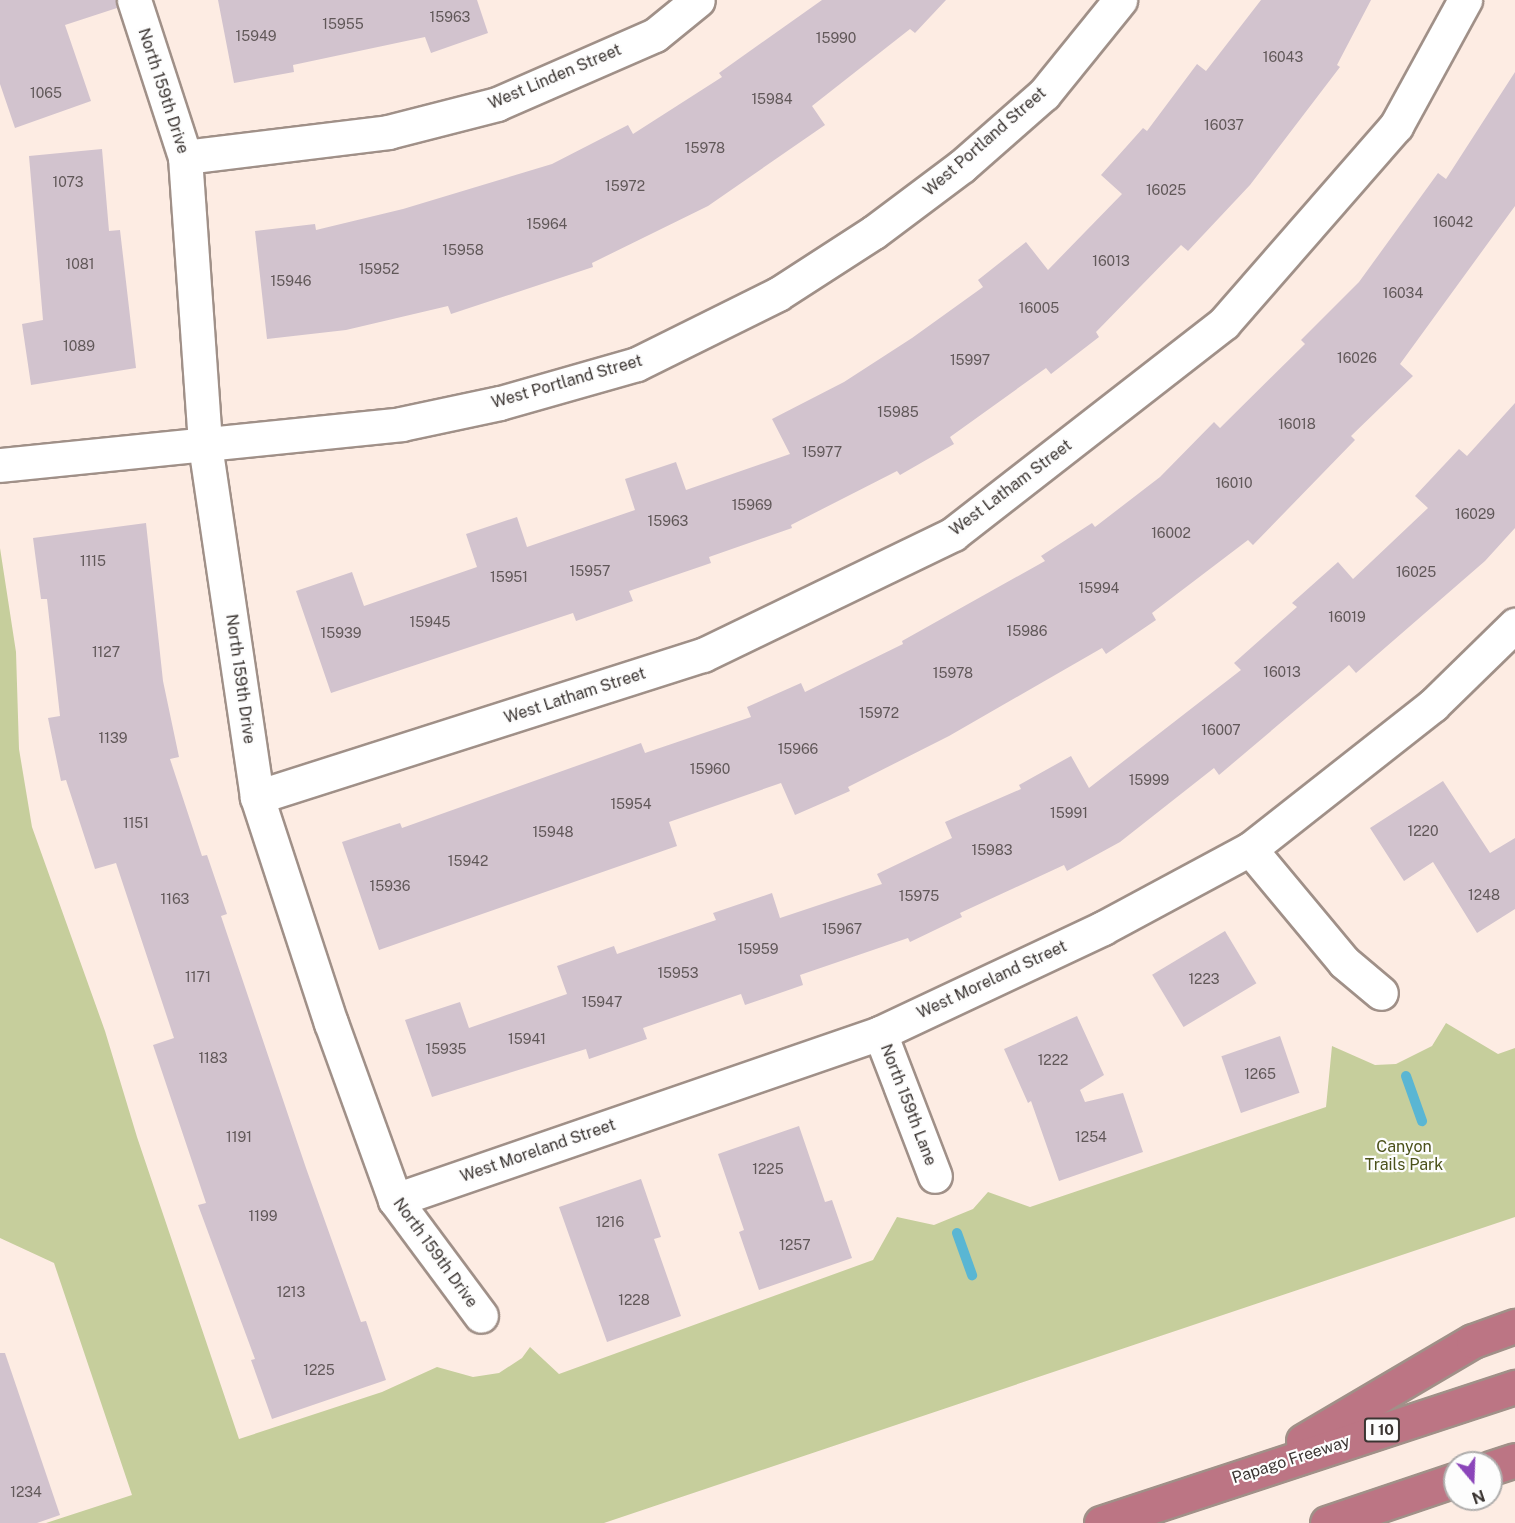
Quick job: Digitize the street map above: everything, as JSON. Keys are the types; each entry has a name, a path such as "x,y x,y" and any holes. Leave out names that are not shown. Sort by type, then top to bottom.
{"highway":[{"path":"1250,1473 1473,1341 1515,1326"},
{"name":"Papago Freeway","path":"1101,1523 1515,1387"},
{"path":"1327,1523 1443,1484"}],"street":[{"name":"North 159th Drive","path":"134,0 185,156 205,445 257,797 331,1023 395,1200 481,1316"},
{"name":"West Linden Street","path":"185,156 388,132 497,104 655,35 698,0"},
{"name":"West Portland Street","path":"0,465 401,424 500,402 637,364 778,294 874,232 962,166 1044,94 1120,0"},
{"name":"West Latham Street","path":"257,797 703,655 953,534 1224,323 1396,126 1465,0"},
{"name":"West Moreland Street","path":"395,1200 880,1033 1103,928 1250,849 1433,705 1515,625"},
{"path":"1250,849 1344,962 1381,993"},
{"name":"North 159th Lane","path":"880,1033 935,1176"}],"green space":[{"name":"Canyon Trails Park","path":"0,548 16,652 19,749 32,827 105,1031 137,1137 239,1439 382,1392 437,1367 473,1377 499,1373 522,1358 530,1347 559,1374 873,1260 897,1217 934,1225 973,1209 988,1192 1030,1207 1326,1107 1332,1046 1375,1065 1396,1064 1432,1046 1446,1023 1498,1054 1515,1048 1515,1217 604,1523 46,1523 132,1495 54,1263 0,1238"}],"building":[{"path":"0,0 116,0 117,8 65,25 91,101 15,128 0,84"},
{"path":"218,0 477,0 488,33 431,53 425,37 293,65 294,72 234,83"},
{"path":"822,0 946,0 915,33 910,29 812,106 825,125 708,206 592,263 593,267 451,314 448,306 346,330 267,339 255,231 315,224 316,230 403,209 552,164 628,125 633,134 722,77 719,73"},
{"path":"1261,0 1371,0 1337,65 1340,67 1250,185 1188,251 1181,245 1096,332 1099,337 1051,374 1046,368 950,437 954,444 900,475 897,471 791,525 792,528 709,557 711,563 629,591 633,601 576,621 573,613 331,693 296,591 352,572 364,606 477,567 466,534 517,517 527,547 635,510 625,479 676,462 686,490 790,454 772,419 844,382 912,338 983,287 978,280 1026,242 1048,270 1122,194 1101,175 1143,128 1147,131 1197,64 1206,71"},
{"path":"1515,72 1515,206 1400,364 1413,376 1351,436 1355,440 1253,545 1248,540 1152,613 1156,620 1106,654 1102,648 949,736 848,787 850,791 795,815 781,783 669,822 677,846 379,950 342,842 400,823 402,828 641,743 645,753 751,717 747,707 801,683 805,692 903,644 902,641 1045,561 1041,556 1092,523 1095,527 1160,477 1214,422 1220,428 1305,344 1301,340 1359,282 1438,173 1446,179"},
{"path":"102,149 109,231 120,230 136,368 31,385 22,324 43,320 29,156"},
{"path":"1515,403 1515,528 1485,561 1356,673 1349,665 1219,775 1214,768 1120,842 1067,871 1064,865 960,913 962,917 910,942 908,938 800,975 803,985 745,1005 741,994 643,1028 647,1039 589,1059 586,1049 432,1097 405,1020 460,1002 469,1028 567,994 557,966 614,946 617,954 716,920 713,913 772,893 780,918 882,884 877,874 952,838 945,822 1021,789 1019,785 1071,756 1089,788 1241,670 1234,663 1297,607 1292,603 1338,562 1353,579 1428,508 1415,496 1459,449 1467,456"},
{"path":"146,523 163,681 179,757 170,759 202,856 207,855 227,914 221,916 306,1168 361,1322 366,1321 386,1380 272,1419 251,1360 255,1359 198,1205 206,1203 153,1045 174,1038 116,863 95,869 66,780 61,781 48,718 60,716 47,599 41,599 33,538"},
{"path":"1443,781 1490,853 1515,838 1515,909 1477,933 1433,862 1404,881 1370,828"},
{"path":"1225,931 1256,983 1184,1027 1152,975"},
{"path":"1077,1016 1104,1075 1080,1090 1085,1102 1123,1093 1143,1152 1059,1181 1031,1101 1028,1103 1004,1049"},
{"path":"1280,1036 1300,1093 1241,1113 1221,1056"},
{"path":"799,1126 825,1202 832,1200 852,1258 759,1290 739,1232 744,1230 718,1154"},
{"path":"641,1179 661,1237 654,1239 681,1316 607,1342 559,1207"},
{"path":"0,1353 5,1353 60,1515 37,1523 0,1523"}],"waterway":[{"path":"1406,1076 1422,1121"},
{"path":"957,1233 972,1275"}]}
